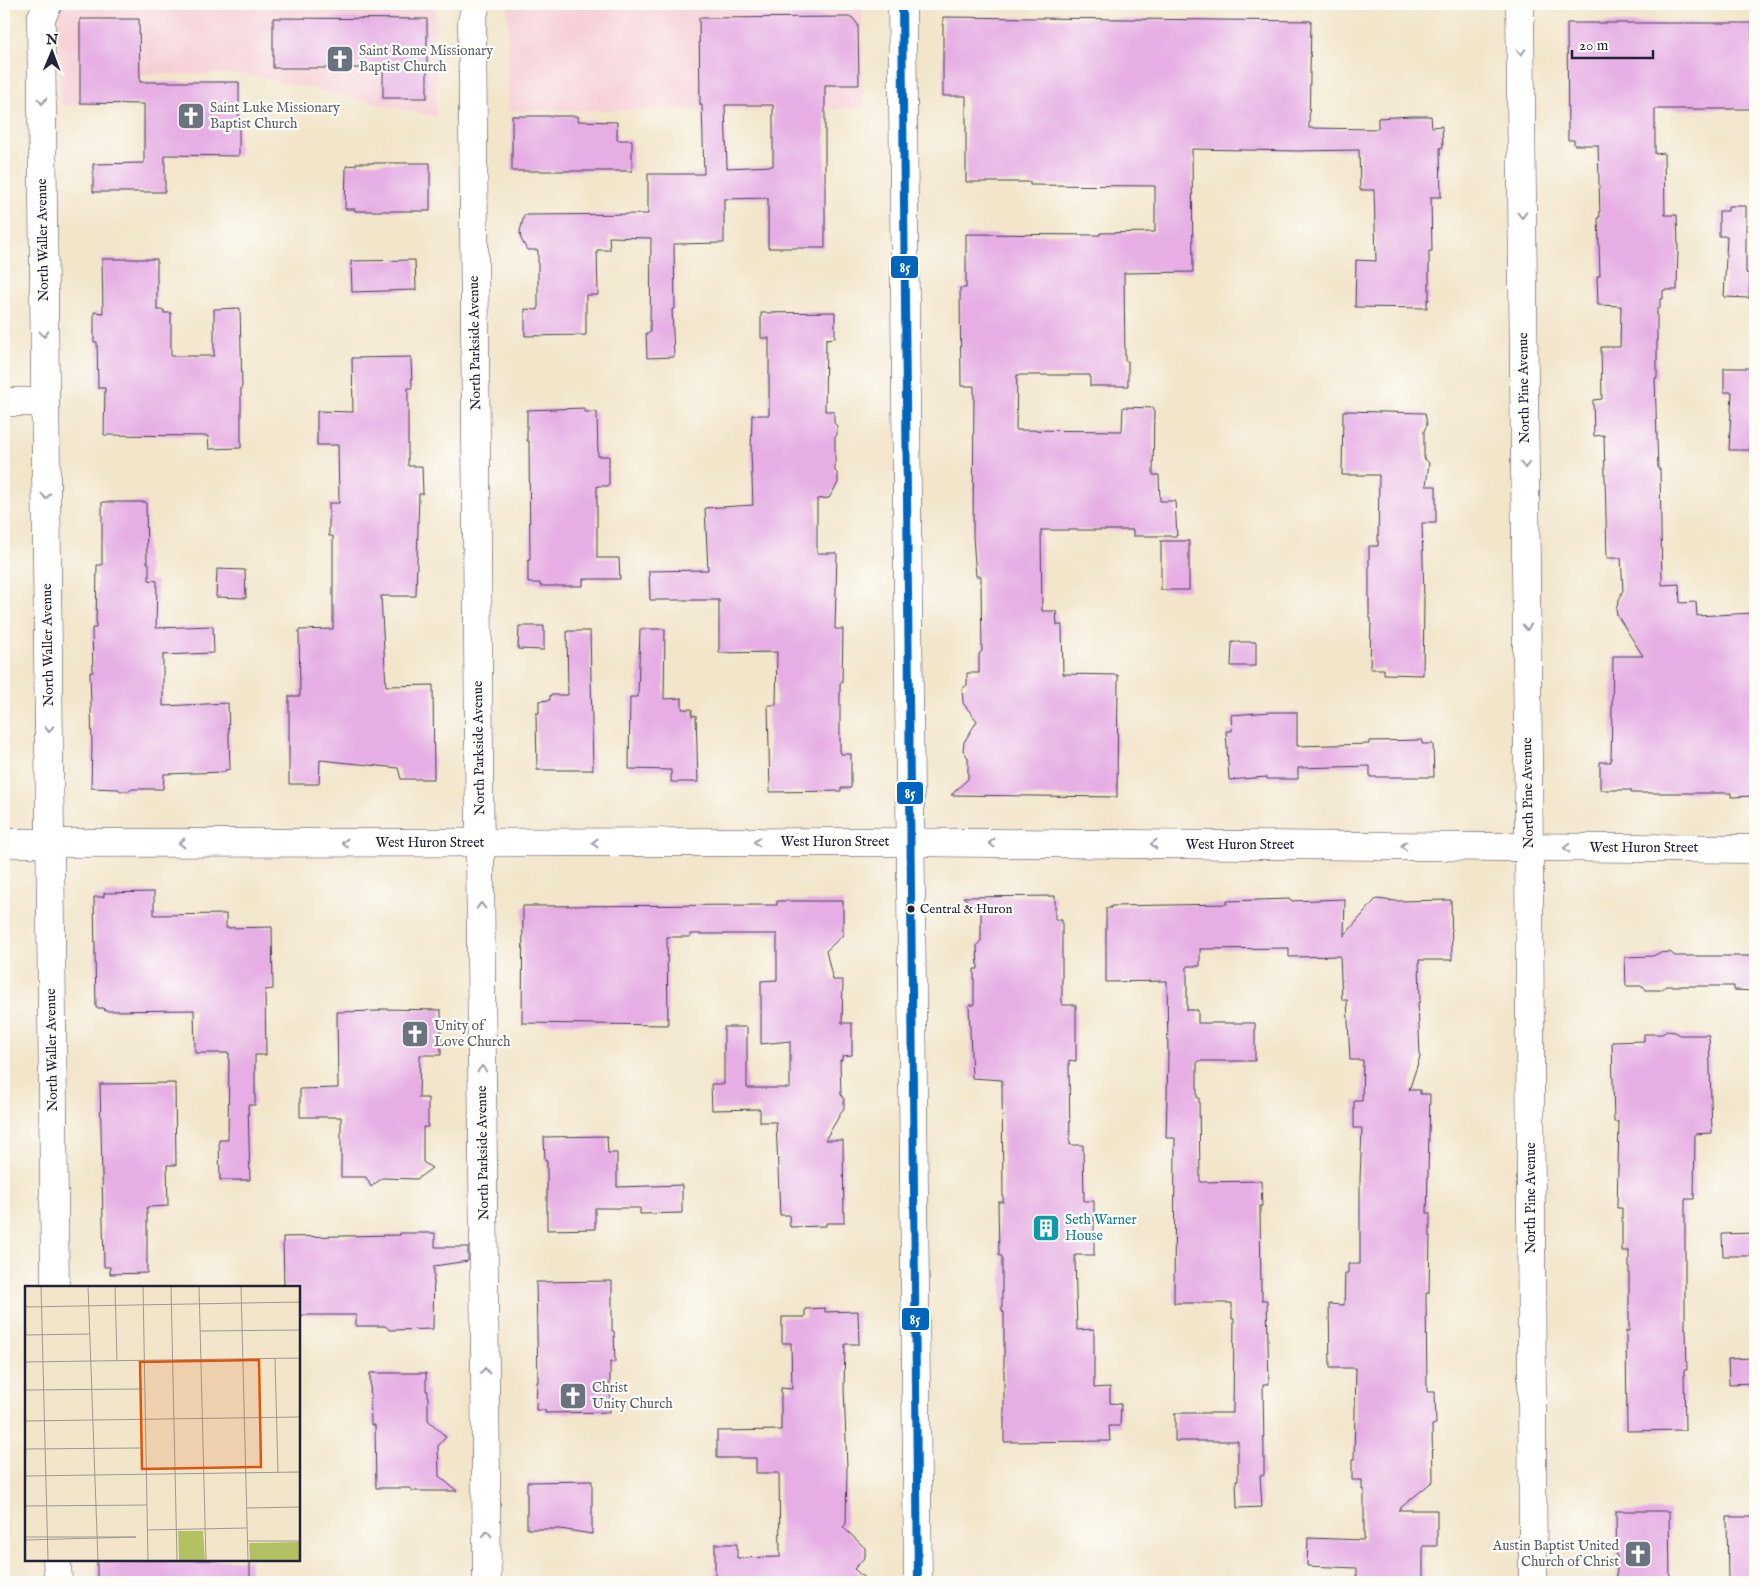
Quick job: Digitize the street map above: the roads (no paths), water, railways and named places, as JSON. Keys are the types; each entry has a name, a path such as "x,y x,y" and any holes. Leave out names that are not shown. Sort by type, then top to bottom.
{"street":[{"name":"North Waller Avenue","path":"48,4 41,18 55,1286"},
{"name":"North Parkside Avenue","path":"476,4 472,21 487,1582"},
{"path":"902,4 918,1582"},
{"name":"North Pine Avenue","path":"1520,4 1529,847 1533,1582"},
{"path":"4,402 45,402"},
{"name":"West Huron Street","path":"4,843 911,842 1755,849"},
{"path":"57,1561 58,1582"}],"place":[{"name":"Saint Rome Missionary Baptist Church","path":"340,59"},
{"name":"Saint Luke Missionary Baptist Church","path":"191,116"},
{"name":"Central & Huron","path":"911,909"},
{"name":"Unity of Love Church","path":"415,1034"},
{"name":"Seth Warner House","path":"1046,1228"},
{"name":"Christ Unity Church","path":"573,1396"},
{"name":"Austin Baptist United Church of Christ","path":"1638,1554"}]}
